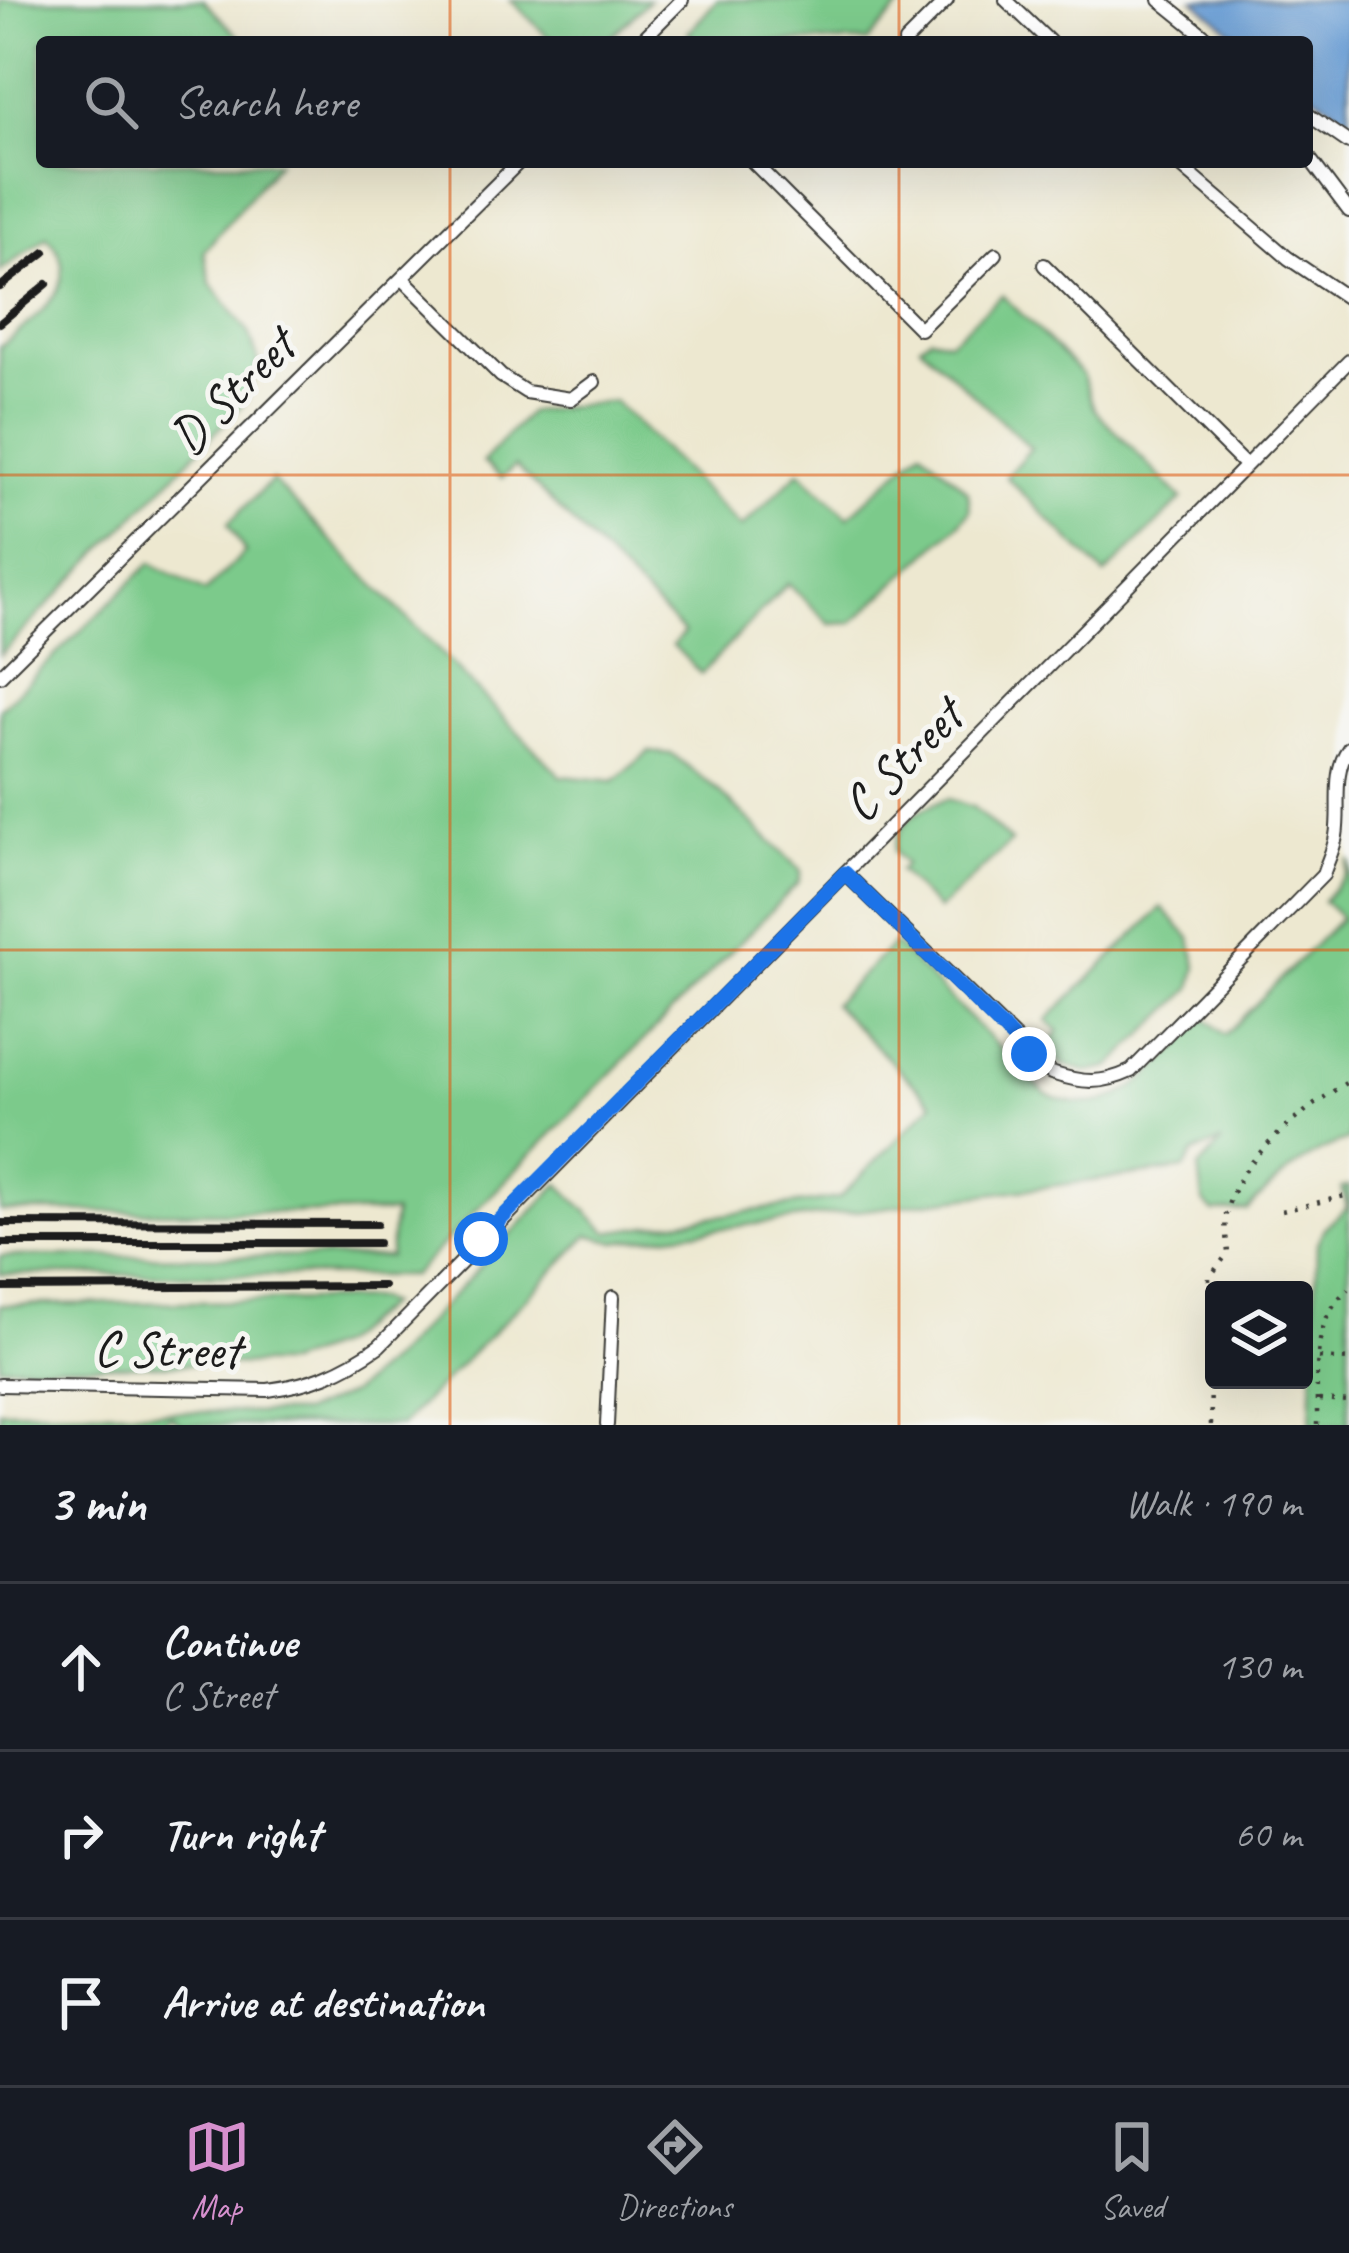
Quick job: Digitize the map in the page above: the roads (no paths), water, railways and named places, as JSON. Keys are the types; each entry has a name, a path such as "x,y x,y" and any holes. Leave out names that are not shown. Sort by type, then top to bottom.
{"lane":[{"path":"646,36 682,0"},
{"path":"910,36 946,0"},
{"path":"1006,0 1044,36"},
{"path":"1160,0 1205,36"},
{"path":"1313,118 1349,142"},
{"path":"1313,163 1349,211"},
{"name":"D Street","path":"0,676 513,168"},
{"path":"759,168 920,329 996,254"},
{"path":"1183,168 1288,258 1349,299"},
{"path":"1044,266 1245,465"},
{"path":"402,278 501,376 526,392 571,399 594,382"},
{"name":"C Street","path":"0,1384 268,1390 305,1385 342,1372 379,1346 1349,361"},
{"path":"845,873 1051,1073 1078,1082 1105,1083 1131,1071 1323,874 1336,837 1340,774 1349,748"},
{"path":"607,1425 613,1297"}],"water":[{"path":"1194,0 1349,0 1349,119 1313,94 1313,36 1238,36"}],"railway":[{"path":"0,287 45,252"},
{"path":"0,323 47,284"},
{"path":"0,1223 377,1224"},
{"path":"0,1243 378,1243"},
{"path":"0,1288 383,1286"}]}
